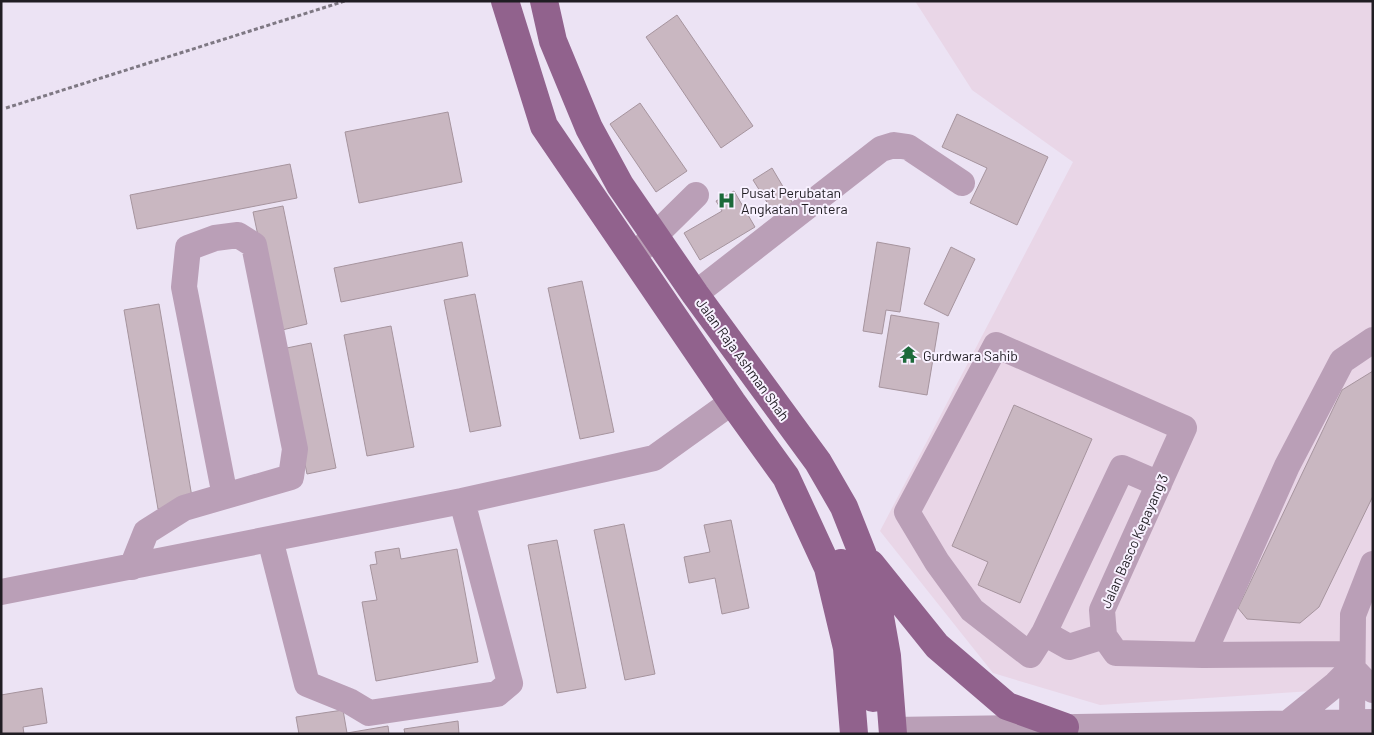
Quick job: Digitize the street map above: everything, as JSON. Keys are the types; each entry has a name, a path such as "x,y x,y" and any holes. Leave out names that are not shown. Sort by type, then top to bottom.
{"main road":[{"path":"506,1 544,126 732,402 832,541 861,614 888,733"},
{"name":"Jalan Raja Ashman Shah","path":"545,2 553,41 589,128 620,185 695,294 818,462 844,507 863,555 879,610 887,656 888,733"},
{"path":"786,477 828,568 847,648 854,734"},
{"path":"863,555 937,646 1007,706 1065,727"}],"street":[{"path":"695,294 881,148 894,145 908,147 962,183"},
{"path":"633,257 696,195"},
{"path":"132,567 146,532 184,508 292,477 294,449 254,245 238,235 215,238 188,248 184,287 225,496"},
{"path":"1203,655 1287,466 1342,361 1373,340"},
{"name":"Jalan Basco Kepayang 3","path":"1044,633 1030,655 972,610 937,562 906,512 996,345 1184,428 1102,610 1104,636"},
{"path":"1,592 462,501 654,458 732,402"},
{"path":"1159,484 1122,468 1044,633 1069,647 1104,636 1116,653 1352,661"},
{"path":"270,539 307,684 349,701 369,713 498,694 510,683 462,501"},
{"path":"888,733 1065,727 1288,723 1358,728 1352,661 1352,615 1373,564"},
{"path":"1352,661 1373,690"},
{"path":"1288,723 1331,689 1352,661"}],"path":[{"path":"6,108 345,1"}],"shaded area":[{"path":"915,1 1373,1 1373,687 1100,705 993,673 880,531 1073,162 972,90"}],"building":[{"path":"677,15 753,126 721,148 646,37"},
{"path":"640,103 687,171 656,192 610,124"},
{"path":"448,112 462,182 359,203 345,132"},
{"path":"957,114 1048,157 1017,225 970,203 987,168 942,147"},
{"path":"290,164 297,198 137,229 130,195"},
{"path":"772,168 795,207 777,218 753,180"},
{"path":"734,191 755,227 700,260 684,233 722,211 716,201"},
{"path":"283,206 307,324 278,331 253,212"},
{"path":"462,242 468,276 341,302 334,268"},
{"path":"877,242 910,248 900,312 886,310 882,334 863,331"},
{"path":"951,247 975,259 948,316 924,304"},
{"path":"582,281 614,432 580,439 548,288"},
{"path":"475,294 501,426 470,432 444,300"},
{"path":"159,304 193,503 158,509 124,310"},
{"name":"Gurdwara Sahib","path":"891,315 939,323 927,395 879,387"},
{"path":"391,326 414,447 367,456 344,335"},
{"path":"311,343 336,468 307,474 282,349"},
{"path":"1373,371 1373,496 1319,607 1300,623 1247,619 1238,608 1342,390"},
{"path":"1014,405 1092,439 1020,603 978,585 988,562 952,546"},
{"path":"731,520 749,608 722,614 715,578 689,583 684,557 710,552 704,525"},
{"path":"624,524 655,674 625,680 594,530"},
{"path":"557,540 586,688 557,693 528,545"},
{"path":"399,548 401,559 457,549 478,662 376,681 362,602 377,600 370,565 377,564 375,552"},
{"path":"42,688 47,723 23,727 24,734 1,734 1,695"},
{"path":"343,710 347,733 388,726 389,734 299,734 296,717"},
{"path":"458,721 459,734 405,734 404,729"}],"place":[{"name":"Pusat Perubatan Angkatan Tentera","path":"727,200"},
{"name":"Gurdwara Sahib","path":"909,355"}]}
